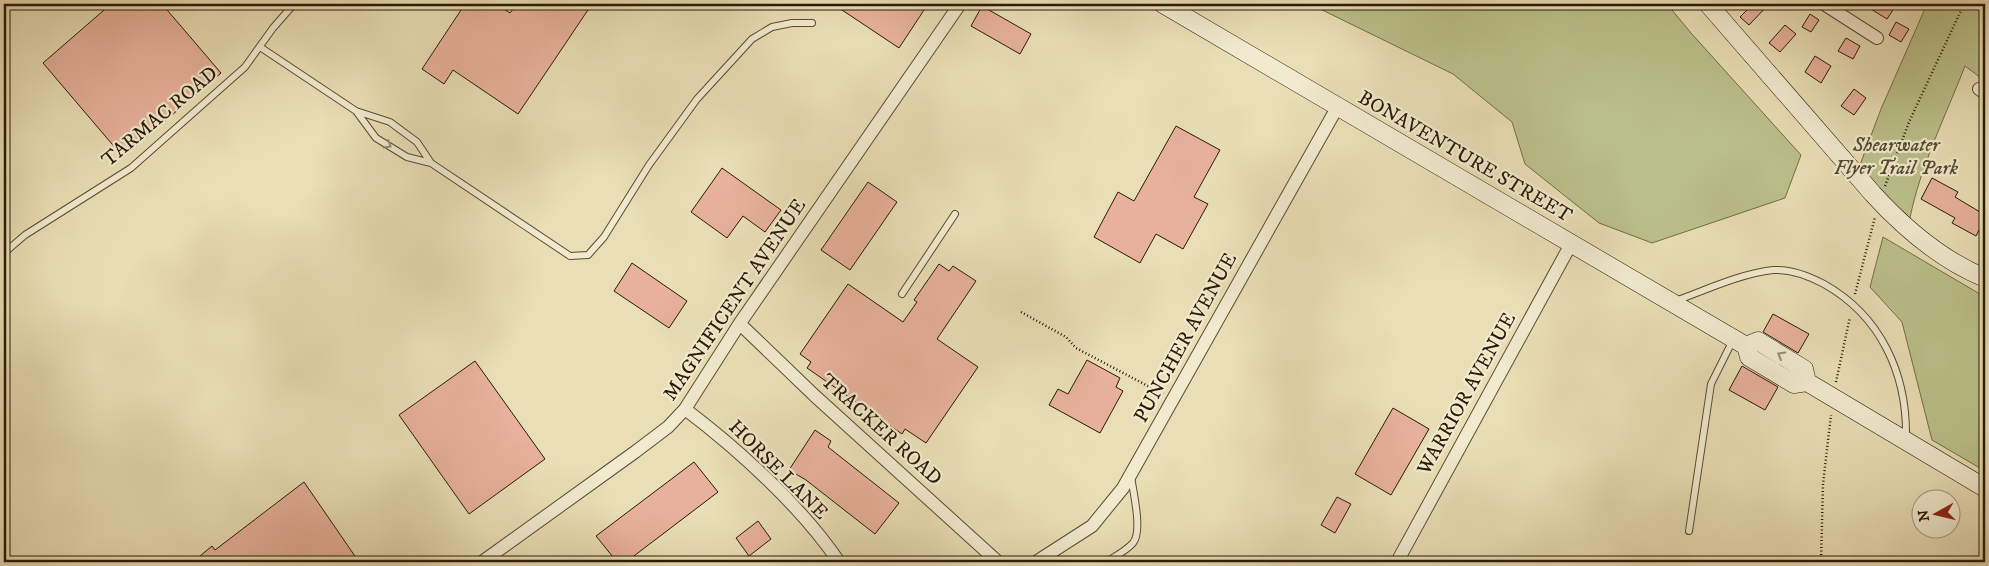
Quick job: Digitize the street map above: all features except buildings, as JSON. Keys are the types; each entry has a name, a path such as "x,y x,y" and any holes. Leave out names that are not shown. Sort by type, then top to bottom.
{"street":[{"name":"MAGNIFICENT AVENUE","path":"482,562 635,452 668,427 685,409 740,324 960,4"},
{"name":"BONAVENTURE STREET","path":"1163,4 1740,343 1749,357 1782,377 1794,384 1807,382 1985,488"},
{"path":"1708,4 1898,220 1924,242 1957,264 1985,278"},
{"path":"1824,4 1877,38"},
{"name":"PUNCHER AVENUE","path":"1036,562 1092,526 1119,495 1338,106"},
{"name":"WARRIOR AVENUE","path":"1397,562 1571,244"},
{"name":"TRACKER ROAD","path":"740,324 815,396 998,562"},
{"name":"HORSE LANE","path":"685,409 720,436 762,474 804,519 839,562"}],"lane":[{"name":"TARMAC ROAD","path":"4,253 25,235 131,168 245,67 294,4"},
{"path":"356,111 376,138 407,157 432,163 570,256 588,255 604,237 649,165 697,99 752,39 772,27 792,23 812,23"},
{"path":"260,47 356,111 390,122 417,142 432,163"},
{"path":"902,294 955,214"},
{"path":"1671,302 1748,275 1774,270 1808,276 1832,289 1853,305 1870,323 1894,362 1906,412 1906,442"},
{"path":"1689,532 1710,384 1740,343"},
{"path":"1106,562 1132,544 1137,536 1131,476"}],"path":[{"path":"1950,4 1961,9"},
{"path":"1821,562 1824,475 1833,399 1853,305 1880,201 1909,122 1964,4"},
{"path":"1020,312 1066,337 1076,348 1173,399"}],"green space":[{"path":"1310,4 1667,4 1801,155 1785,198 1652,243 1599,223 1525,164 1512,122 1453,74"},
{"name":"Shearwater Flyer Trail Park","path":"1927,4 1985,4 1985,66 1981,78 1965,66 1927,160 1914,199 1910,218 1858,170 1881,109"},
{"path":"1883,237 1985,297 1985,471 1932,440 1902,322 1870,287"}]}
